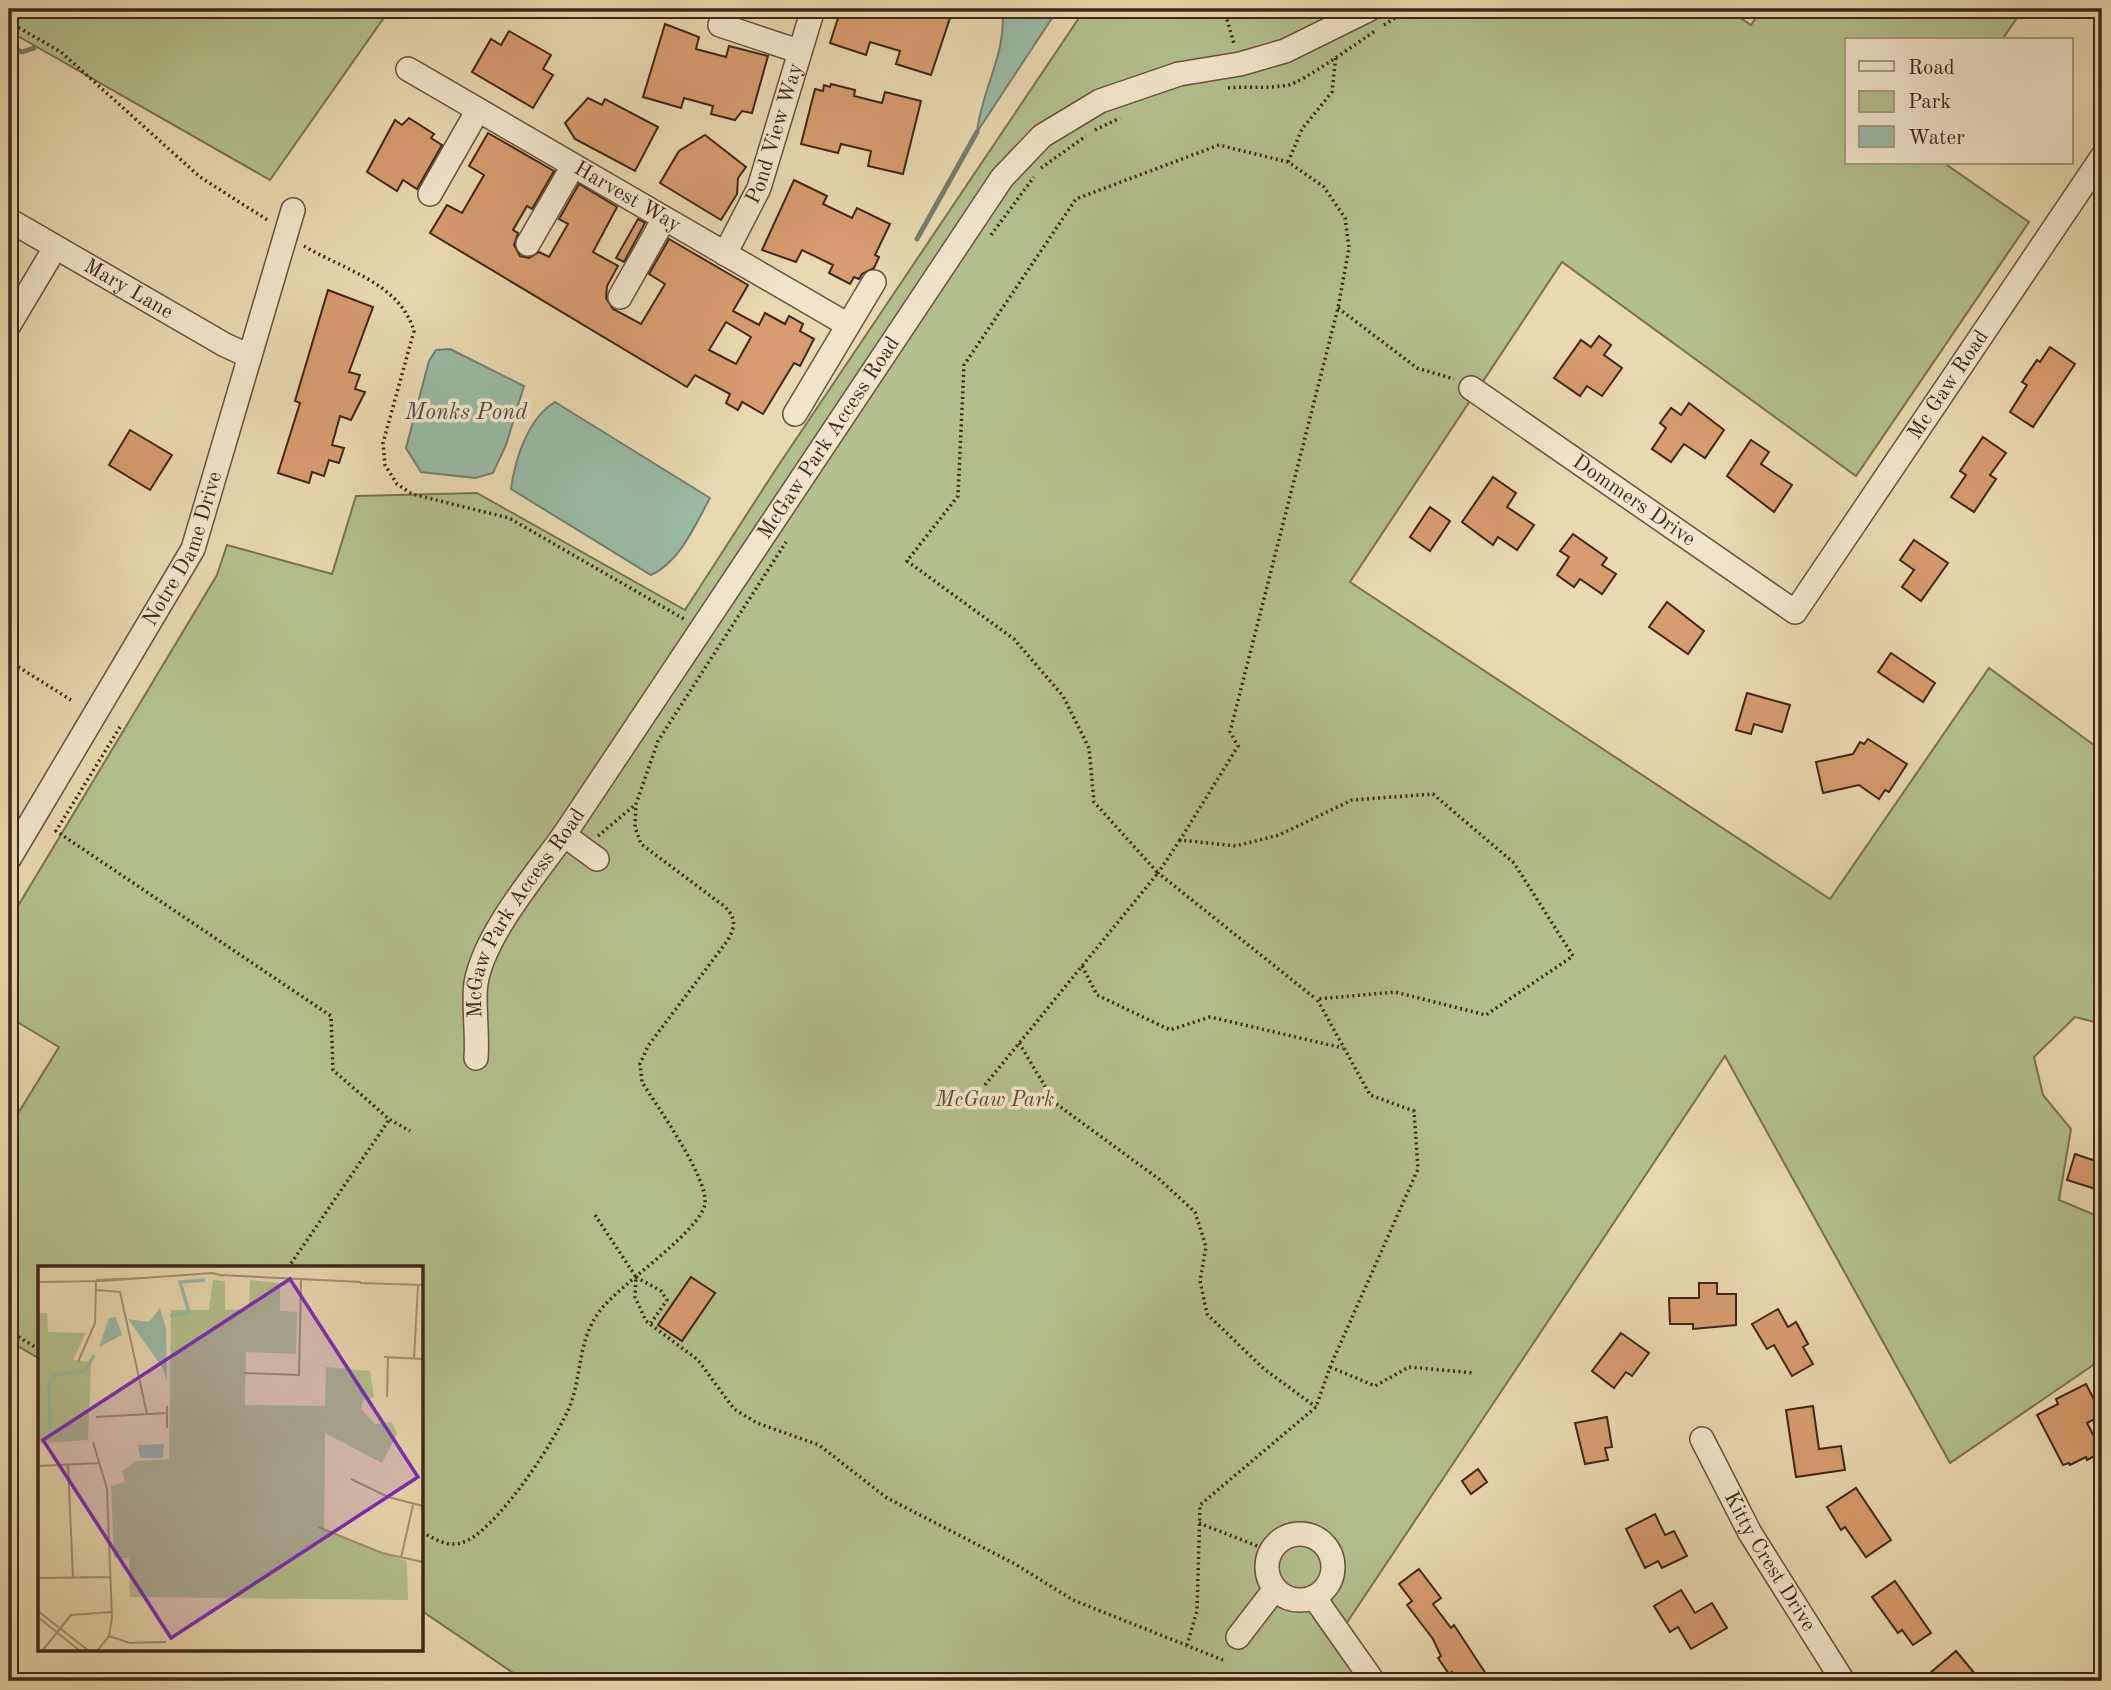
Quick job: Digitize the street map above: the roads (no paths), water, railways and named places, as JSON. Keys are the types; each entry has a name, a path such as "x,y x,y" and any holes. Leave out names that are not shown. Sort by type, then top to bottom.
{"street":[{"name":"Pond View Way","path":"725,254 759,188 813,9"},
{"name":"McGaw Park Access Road","path":"476,1058 477,982 489,950 510,911 564,835 1002,178 1042,136 1100,101 1179,74 1240,64 1285,51 1370,9"},
{"path":"720,24 799,51"},
{"name":"Harvest Way","path":"408,69 848,325"},
{"path":"430,194 478,110"},
{"name":"Mc Gaw Road","path":"1795,612 2102,157"},
{"path":"528,244 573,166"},
{"name":"Notre Dame Drive","path":"9,859 192,549 293,210"},
{"path":"620,297 664,219"},
{"name":"Mary Lane","path":"9,220 225,345 249,356"},
{"path":"9,325 55,248"},
{"path":"796,414 874,282"},
{"name":"Dommers Drive","path":"1471,388 1795,612"},
{"path":"564,835 591,855"},
{"name":"Kitty Crest Drive","path":"1702,1439 1750,1533 1843,1681"},
{"path":"1298,1533 1320,1540 1328,1548 1334,1570 1324,1591 1314,1597 1294,1600 1275,1590 1267,1571 1270,1551 1278,1542 1298,1533"},
{"path":"1238,1637 1275,1590"},
{"path":"1314,1597 1373,1681"}],"water":[{"path":"1002,9 1058,9 977,132 983,101 998,56 1003,25"},
{"name":"Monks Pond","path":"450,349 524,386 506,445 493,473 475,478 421,472 406,448 429,361 436,350"},
{"path":"555,402 710,498 686,542 670,561 651,575 511,489 524,440 537,418"}],"waterway":[{"path":"9,46 22,52 34,48"},
{"path":"917,239 977,132"}],"park label":[{"name":"McGaw Park","path":"995,1100"}]}
